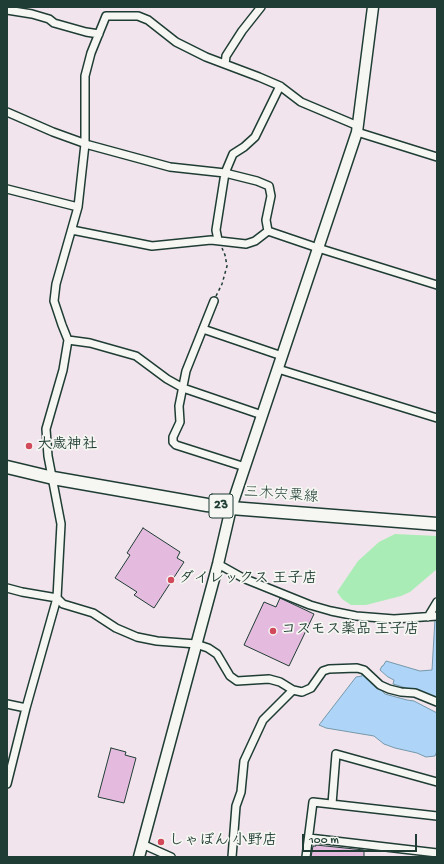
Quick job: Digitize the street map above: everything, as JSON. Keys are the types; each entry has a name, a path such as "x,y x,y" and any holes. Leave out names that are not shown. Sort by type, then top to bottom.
{"main road":[{"name":"三木宍粟線","path":"7,467 53,478 207,505 437,524"}],"street":[{"path":"225,64 226,56 242,31 261,7"},
{"path":"139,857 218,564 231,508 358,129 373,7"},
{"path":"7,10 32,14 49,19 54,24 99,34"},
{"path":"7,784 26,708 57,598 61,524 48,456 46,429 63,370 68,340 54,301 56,284 78,207 85,144 85,76 91,53 106,16 138,16 148,20 176,42 206,57 280,86 300,102 358,129 437,157"},
{"path":"218,240 216,230 225,173 233,154 255,137 280,86"},
{"path":"7,112 85,144 170,167 225,173 257,181 269,186 271,196 266,220 268,230"},
{"path":"7,189 78,207"},
{"path":"72,230 152,246 218,240 246,244 255,241 268,230"},
{"path":"268,230 318,248 437,285"},
{"path":"214,301 186,371 179,406 180,422 173,437 173,442 176,445 245,467"},
{"path":"203,329 282,356"},
{"path":"68,340 90,343 136,356 167,379 183,388 262,415"},
{"path":"278,369 437,418"},
{"path":"218,564 243,578 310,605 331,611 356,616 394,619 437,616"},
{"path":"7,588 57,598 63,604 93,613 116,628 137,637 158,641 196,644 208,648 217,654 230,676 237,681 269,680 280,682 292,690 302,692 311,688 323,671 329,669 357,668 364,670 380,685 389,689 415,693 437,702"},
{"path":"428,617 437,602"},
{"path":"232,857 236,806 241,792 244,761 264,720 292,690"},
{"path":"7,704 26,708"},
{"path":"332,804 336,754 437,782"},
{"path":"306,857 313,802 437,816"},
{"path":"309,838 437,853"},
{"path":"142,844 171,857"}],"path":[{"path":"214,301 222,284 227,266 225,255 218,240"}],"green space":[{"path":"395,534 437,536 437,569 410,592 401,596 366,605 351,605 342,599 337,592 358,561 379,542"}],"water":[{"path":"435,619 437,619 437,700 419,692 393,684 394,680 380,670 386,661 420,671 432,670"},
{"path":"362,673 365,677 369,676 385,694 414,701 437,713 437,751 435,756 426,757 417,753 395,748 384,744 374,736 326,728 319,725 356,677 362,676"}],"building":[{"path":"143,528 180,552 177,558 184,562 154,608 134,595 137,592 115,578 130,555 127,553"},
{"path":"280,598 314,614 289,666 244,645 264,602 276,607"},
{"path":"111,748 126,752 125,755 136,758 124,803 98,797"},
{"path":"316,845 364,850 364,857 311,857 313,846"}],"place":[{"name":"大歳神社","path":"29,446"},
{"name":"ダイレックス 王子店","path":"171,580"},
{"name":"コスモス薬品 王子店","path":"273,631"},
{"name":"しゃぼん 小野店","path":"161,842"}]}
